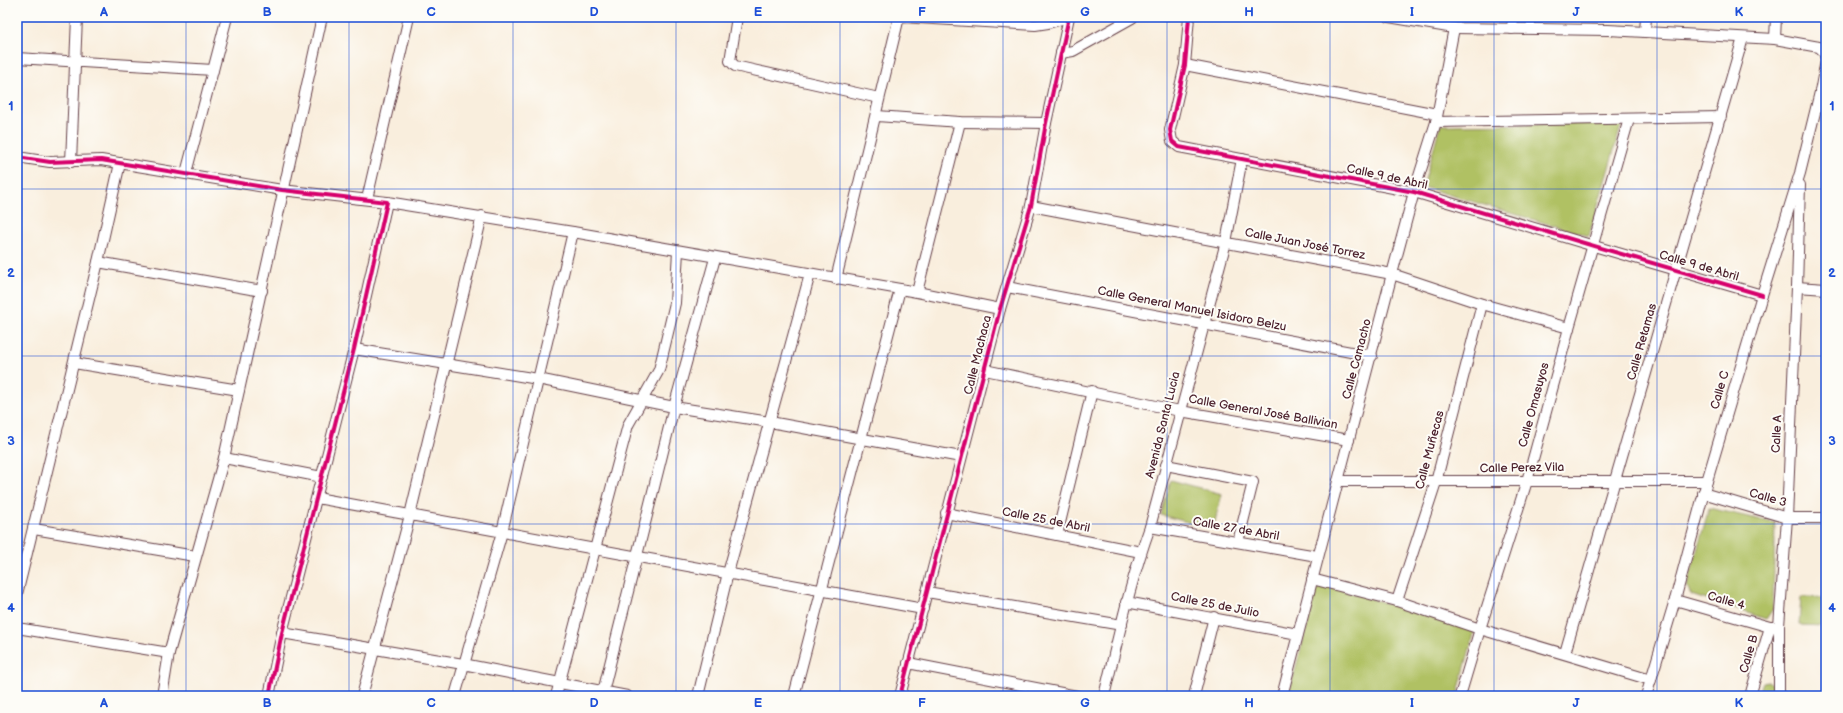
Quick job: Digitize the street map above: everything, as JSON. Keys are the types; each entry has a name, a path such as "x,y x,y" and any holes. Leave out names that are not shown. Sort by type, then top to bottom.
{"street":[{"path":"71,162 77,17"},
{"path":"186,173 227,17"},
{"path":"162,696 169,653 195,556 224,458 262,291 282,190 322,17"},
{"path":"367,199 409,17"},
{"path":"738,17 730,61 735,66 880,98"},
{"path":"836,279 900,17 1035,25 1048,24 1071,17"},
{"name":"Calle Machaca","path":"900,696 946,513 1000,309 1031,206 1046,123 1061,53 1071,17"},
{"path":"1061,53 1073,51 1131,17"},
{"name":"Calle 9 de Abril","path":"1189,17 1185,65 1170,130 1172,141 1179,147 1414,192 1762,295"},
{"path":"1389,17 1454,28 1645,32 1775,39 1822,46 1826,60"},
{"path":"1512,29 1513,17"},
{"path":"1645,32 1646,17"},
{"path":"1775,39 1776,17"},
{"name":"Calle Camacho","path":"1282,696 1317,556 1372,356 1392,274 1436,118 1454,28"},
{"name":"Calle Retamas","path":"1565,653 1743,38"},
{"path":"17,58 76,60 213,70"},
{"name":"Calle C","path":"1646,696 1675,600 1707,481 1823,92 1826,60"},
{"path":"1185,65 1436,118 1630,120 1721,117"},
{"path":"877,116 960,122 1046,123"},
{"name":"Calle Omasuyos","path":"1460,696 1527,480 1569,328 1630,120"},
{"path":"917,292 960,122"},
{"path":"17,157 50,162 101,160 282,190 367,199 482,216 715,258 917,292 1000,309"},
{"name":"Avenida Santa Lucia","path":"1104,696 1122,625 1126,602 1150,527 1226,242 1242,159"},
{"path":"17,594 74,363 120,163"},
{"name":"Calle A","path":"1778,696 1775,627 1787,518 1797,287 1800,173"},
{"path":"269,696 282,633 354,349 387,202"},
{"name":"Calle Juan José Torrez","path":"1031,206 1392,274 1482,304 1569,328"},
{"path":"362,696 410,515 482,216"},
{"path":"455,696 502,532 573,232"},
{"path":"556,696 628,425 659,370 674,303 678,251"},
{"path":"603,692 638,557 674,407 715,258"},
{"path":"98,262 262,291"},
{"path":"698,696 728,573 810,274"},
{"name":"Calle General Manuel Isidoro Belzu","path":"1007,287 1372,356"},
{"path":"1797,287 1826,289"},
{"path":"794,696 900,289"},
{"name":"Calle Muñecas","path":"1397,601 1436,482 1482,304"},
{"path":"354,349 538,379 641,401 770,422 961,457"},
{"path":"74,363 239,390"},
{"name":"Calle General José Ballivian","path":"985,370 1180,411 1349,440"},
{"path":"1057,535 1092,392"},
{"path":"224,458 322,477"},
{"path":"1166,465 1253,482 1238,542"},
{"name":"Calle Perez Vila","path":"1338,481 1707,481"},
{"name":"Calle 3","path":"1704,493 1787,518 1826,518"},
{"path":"317,498 821,589 922,609"},
{"name":"Calle 25 de Abril","path":"946,513 1141,552"},
{"name":"Calle 27 de Abril","path":"1150,527 1317,556"},
{"path":"34,529 195,556"},
{"path":"1312,579 1397,601 1480,629 1565,653 1651,680"},
{"path":"927,592 1122,625"},
{"name":"Calle 4","path":"1675,600 1775,627"},
{"name":"Calle 25 de Julio","path":"1126,602 1214,617 1298,634"},
{"path":"1194,696 1214,617"},
{"name":"Calle B","path":"1750,696 1775,627"},
{"path":"17,628 169,653"},
{"path":"282,633 463,664 627,696"},
{"path":"908,663 1077,696"}],"green space":[{"path":"1622,123 1589,236 1423,187 1440,125"},
{"path":"1171,480 1222,494 1213,529 1161,515"},
{"path":"1709,508 1775,523 1773,609 1766,619 1691,595 1687,586"},
{"path":"1319,583 1475,630 1457,696 1288,696"},
{"path":"1801,597 1826,598 1826,626 1799,625"},
{"path":"1768,681 1773,685 1772,696 1758,696 1763,682"}],"cycle path":[{"path":"900,696 1000,309 1031,206 1046,123 1069,17"},
{"path":"1189,17 1185,65 1170,130 1172,141 1179,147 1414,192 1762,295"},
{"path":"17,157 50,162 101,160 282,190 387,202 354,349 282,633 269,696"}]}
